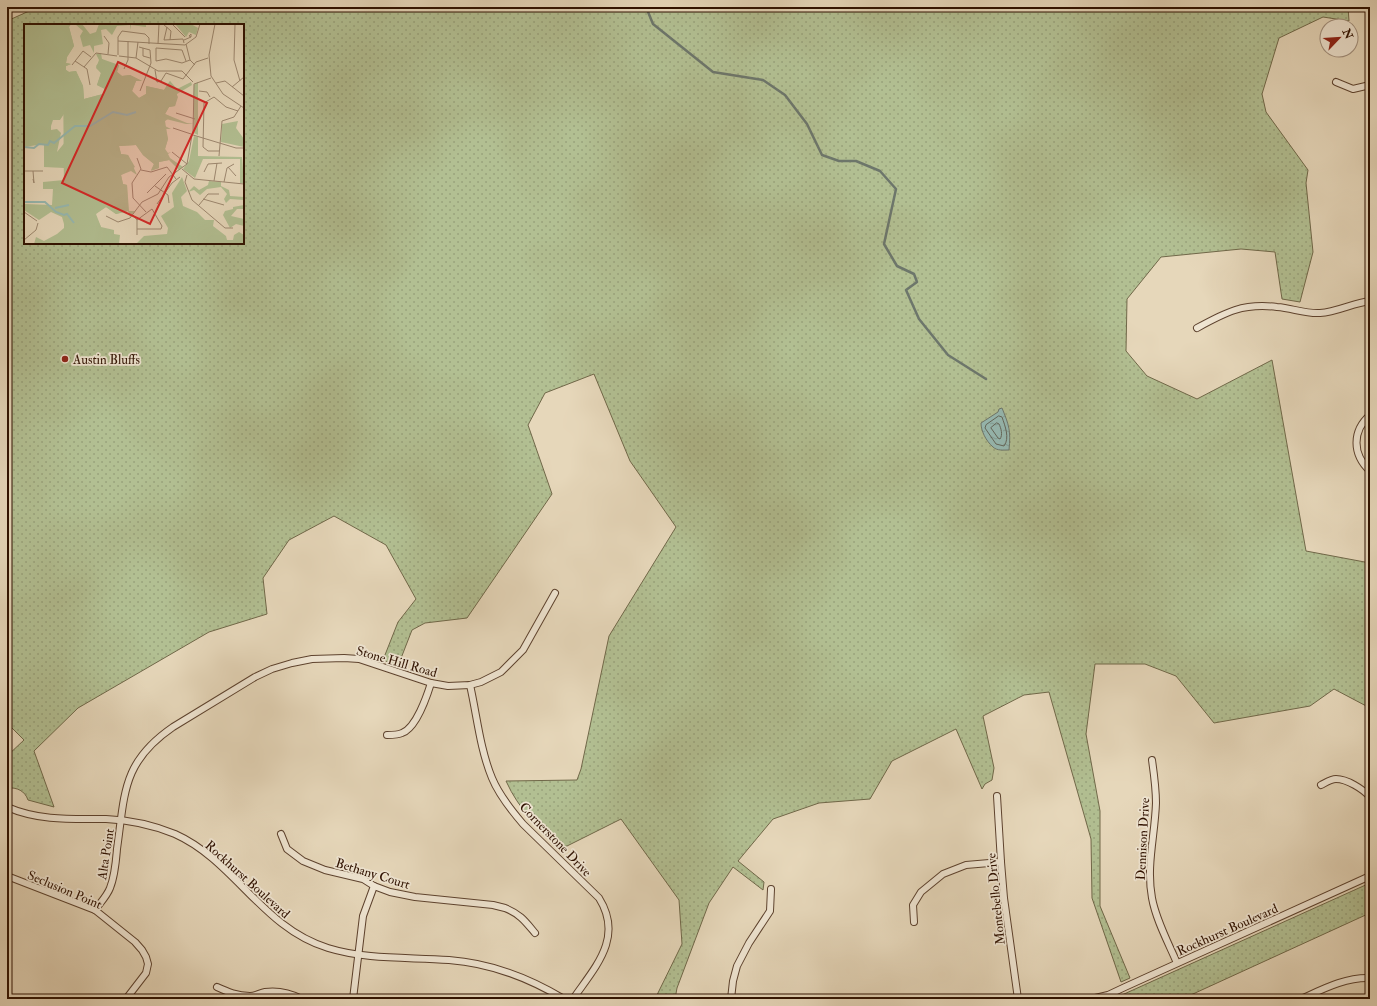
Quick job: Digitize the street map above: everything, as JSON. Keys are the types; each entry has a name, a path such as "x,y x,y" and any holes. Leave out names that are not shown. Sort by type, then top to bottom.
{"street":[{"path":"1336,82 1353,88 1370,85"},
{"path":"1197,328 1233,309 1245,307 1278,307 1318,313 1327,312 1351,304 1370,301"},
{"path":"1370,414 1359,428 1356,439 1358,452 1361,459 1370,471"},
{"name":"Stone Hill Road","path":"121,821 124,796 128,782 142,754 151,744 173,727 256,677 272,669 292,663 312,659 344,658 359,659 431,683 448,686 470,685 502,672 514,660 523,650 555,593"},
{"path":"387,735 403,733 410,726 422,707 431,683"},
{"name":"Cornerstone Drive","path":"470,685 487,764 497,788 523,824 599,898 608,917 608,940 604,952 573,999"},
{"name":"Dennison Drive","path":"1152,760 1156,797 1150,872 1152,898 1157,915 1177,963"},
{"path":"1321,785 1336,779 1360,788 1370,797"},
{"name":"Montebello Drive","path":"997,796 1001,862 1018,999"},
{"path":"7,817 8,807"},
{"name":"Rockhurst Boulevard","path":"8,807 22,813 49,818 121,821 151,825 177,835 192,844 215,861 272,916 288,929 319,945 335,950 359,954 451,960 472,963 518,976 550,990 564,999"},
{"name":"Alta Point","path":"95,910 108,893 113,879 121,821"},
{"name":"Bethany Court","path":"281,834 287,849 303,861 325,870 363,879 374,886 399,894 493,905 505,908 524,919 535,933"},
{"path":"914,922 913,905 921,892 943,874 966,865 1001,862"},
{"name":"Seclusion Point","path":"7,876 95,910 136,942 146,957 148,964 146,973 126,999"},
{"name":"Rockhurst Boulevard","path":"1091,999 1108,995 1370,876"},
{"path":"353,999 363,916 374,886"},
{"path":"731,999 733,981 737,966 744,951 770,911 771,889"},
{"path":"1301,999 1345,981 1370,978"},
{"path":"217,987 230,994 251,996 273,991 302,999"}],"green space":[{"path":"38,7 1348,7 1349,18 1319,18 1279,38 1262,94 1266,112 1308,170 1306,183 1313,252 1300,302 1282,299 1275,252 1241,249 1161,257 1127,299 1126,351 1147,376 1197,399 1272,360 1306,551 1370,563 1370,708 1334,689 1310,706 1214,723 1176,676 1145,664 1095,664 1086,734 1100,811 1100,906 1130,978 1121,982 1092,898 1091,839 1049,692 1024,695 983,716 994,768 992,780 985,784 982,789 956,729 892,761 870,799 819,803 773,819 738,861 764,882 763,890 733,867 709,903 677,988 675,999 655,999 682,944 679,900 621,819 561,849 523,809 506,781 577,780 581,769 609,636 676,527 630,461 594,374 545,393 528,425 552,494 467,618 425,623 412,630 398,666 383,660 398,622 416,599 386,545 334,516 289,540 263,578 267,614 209,632 78,708 34,751 54,807 28,800 25,794 20,790 7,788 7,756 24,740 7,723 7,21"},
{"path":"1370,883 1370,913 1182,999 1113,999"}],"water":[{"path":"1002,408 1009,428 1009,450 999,450 990,445 981,426 981,423"}],"waterway":[{"path":"646,7 653,24 713,72 763,80 785,95 807,124 822,155 839,161 856,161 880,171 896,189 884,244 897,266 914,274 917,282 906,290 919,319 948,355 986,379"}],"place":[{"name":"Austin Bluffs","path":"65,359"}]}
